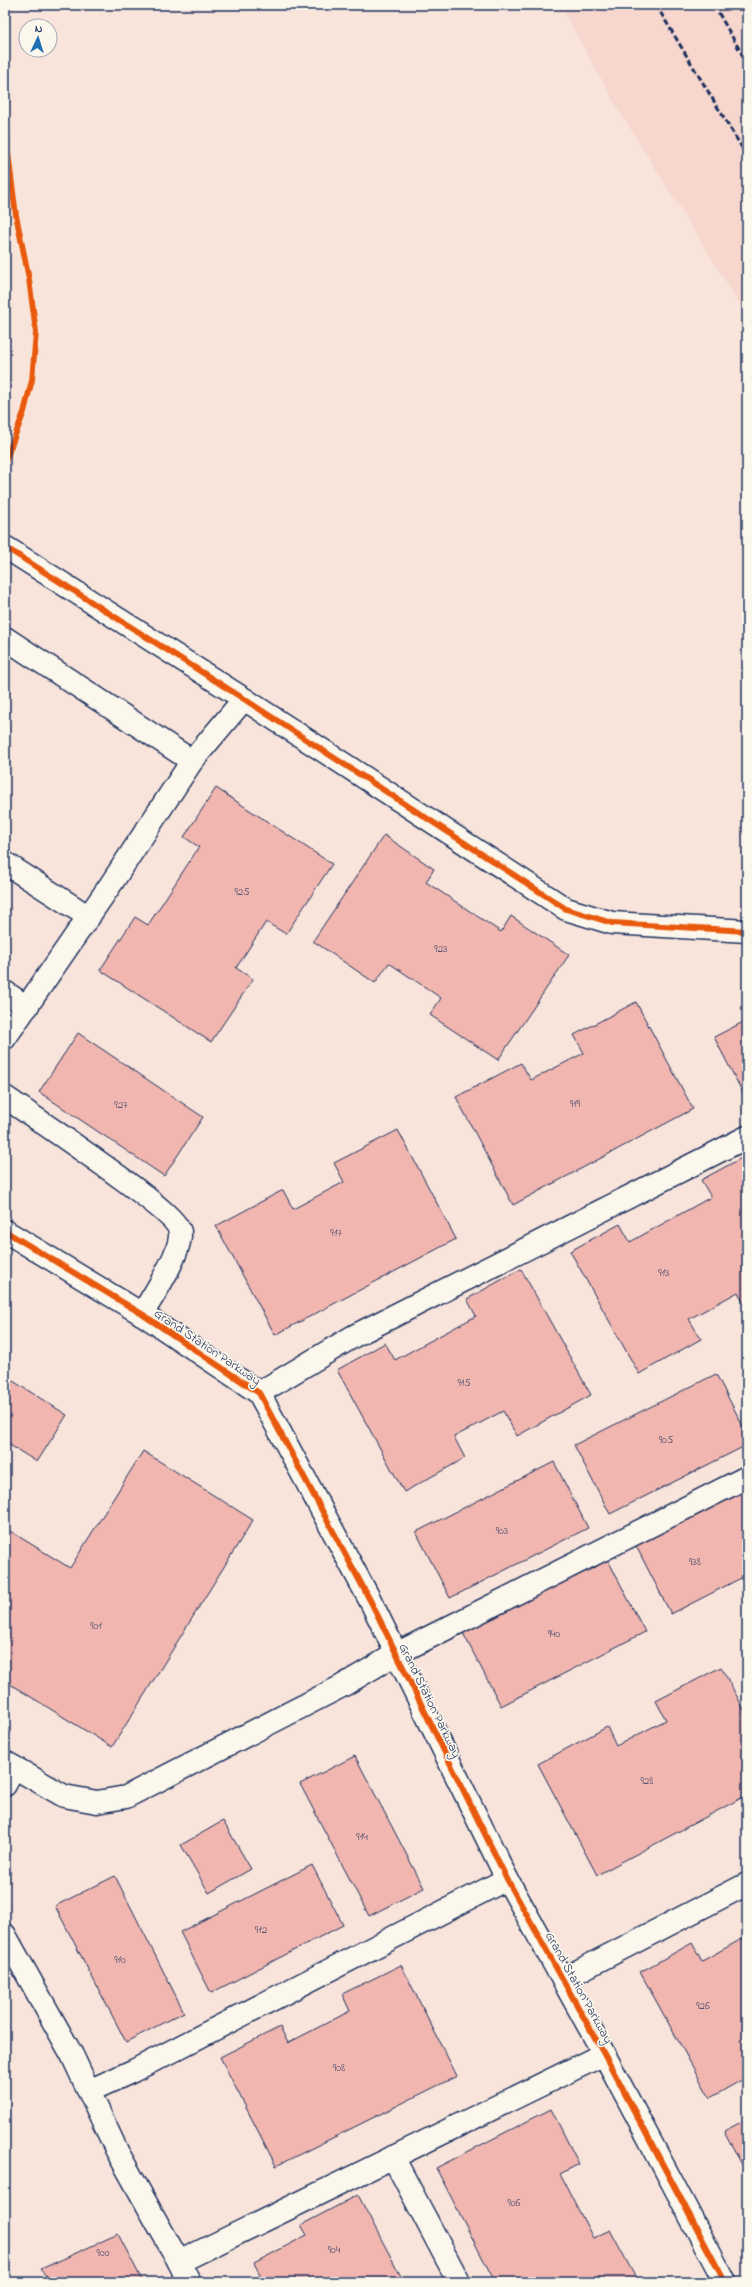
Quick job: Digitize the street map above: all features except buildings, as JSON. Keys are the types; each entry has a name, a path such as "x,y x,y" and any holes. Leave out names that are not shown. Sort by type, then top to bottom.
{"street":[{"path":"5,547 244,699 566,909 612,924 747,931"},
{"path":"5,638 192,761"},
{"path":"5,1038 89,917 192,761 244,699"},
{"path":"5,863 89,917"},
{"path":"5,992 27,1007"},
{"path":"5,1097 130,1185 172,1220 180,1230 180,1242 161,1283 142,1314"},
{"path":"259,1393 354,1336 747,1138"},
{"name":"Grand Station Parkway","path":"5,1231 142,1314 259,1393 371,1602 506,1879 604,2054 725,2282"},
{"path":"8,1771 64,1796 97,1802 126,1797 342,1686 396,1654 747,1477"},
{"path":"89,2091 133,2071 506,1879"},
{"path":"563,1979 747,1884"},
{"path":"5,1935 72,2055 118,2151 189,2282"},
{"path":"179,2262 604,2054"},
{"path":"393,2157 459,2282"}],"shaded area":[{"path":"560,5 747,5 747,315 617,107"}],"railway":[{"path":"656,5 747,156"},
{"path":"714,5 747,63"}],"cycle path":[{"path":"5,44 8,153 16,215 29,279 36,332 32,380 24,412 5,462"},
{"path":"5,547 244,699 566,909 612,923 747,931"},
{"path":"5,1231 142,1314 259,1393 371,1602 507,1879 604,2054 725,2282"}]}
